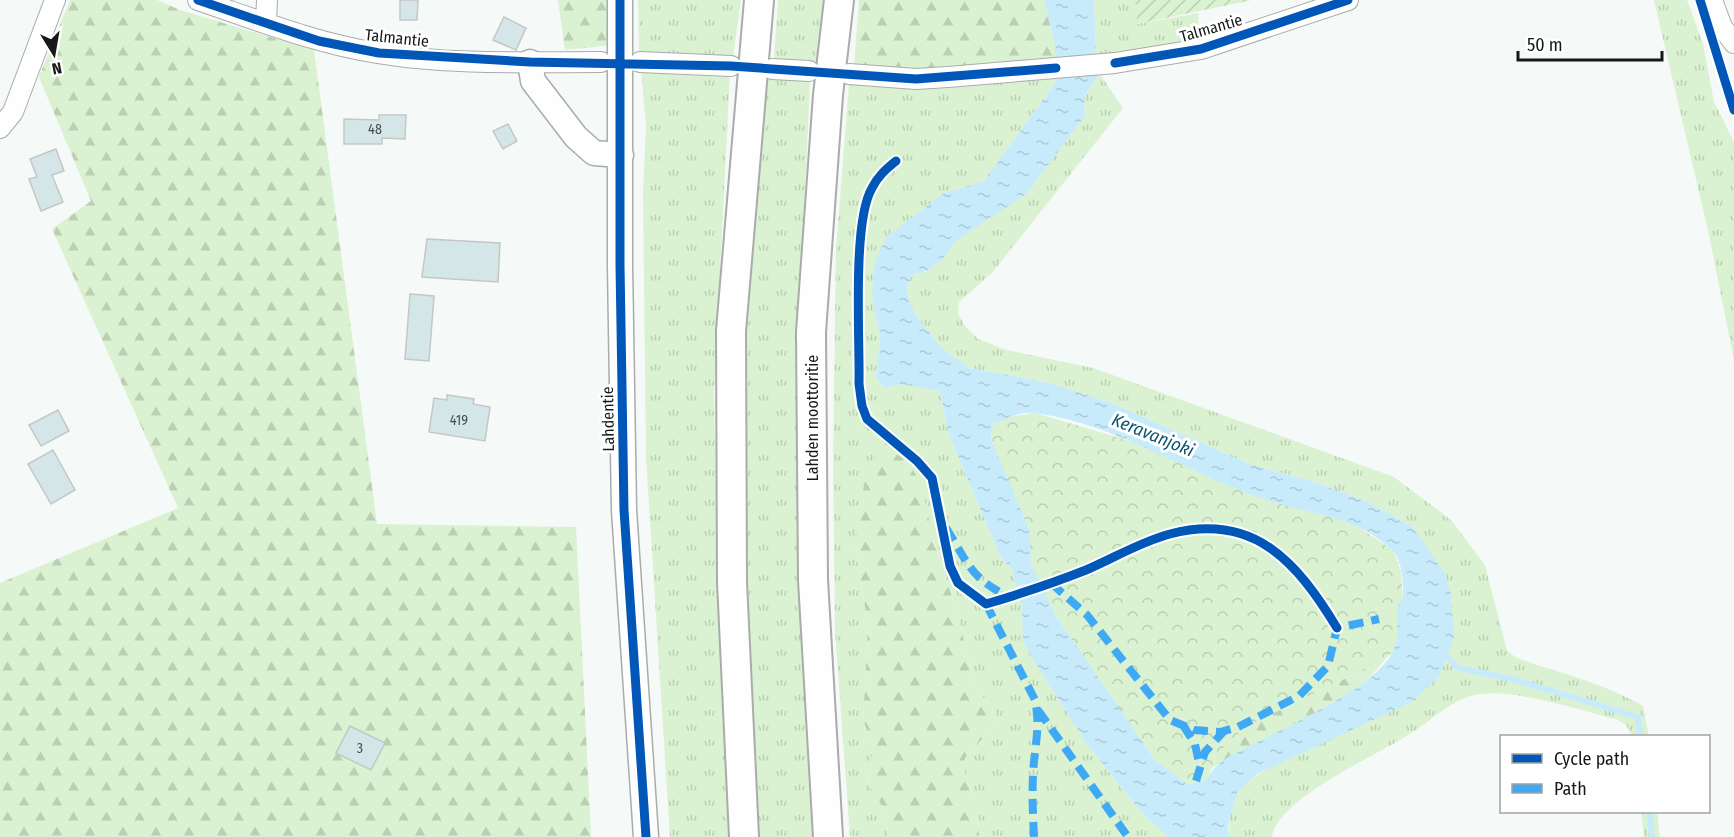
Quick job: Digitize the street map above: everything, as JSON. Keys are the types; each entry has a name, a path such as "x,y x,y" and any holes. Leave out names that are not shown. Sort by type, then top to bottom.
{"highway":[{"path":"744,837 732,582 731,331 759,0"},
{"name":"Lahden moottoritie","path":"828,837 813,580 811,332 828,95 839,0"}],"main road":[{"name":"Lahdentie","path":"620,0 624,510 646,837"},
{"path":"530,62 533,81 576,137 594,153 621,155"}],"street":[{"path":"0,128 13,112 55,0"},
{"name":"Talmantie","path":"198,0 319,41 379,53 530,62 601,62"},
{"path":"266,23 267,0"},
{"name":"Talmantie","path":"849,74 916,79 1115,63 1201,49 1348,0"},
{"path":"1712,0 1722,27 1734,43"},
{"path":"640,62 731,66"},
{"path":"772,69 809,71"}],"green space":[{"path":"70,0 157,0 180,10 314,50 377,524 576,527 591,837 0,837 0,583 178,508 52,229 91,201 39,77"},
{"path":"558,0 611,0 612,45 565,50"},
{"path":"638,0 741,0 733,57 639,53"},
{"path":"778,0 825,0 818,62 774,58"},
{"path":"859,0 1044,0 1055,45 1055,58 922,69 854,66"},
{"path":"1094,0 1135,0 1137,24 1198,13 1200,40 1096,56"},
{"path":"1135,0 1252,0 1137,24"},
{"path":"1654,0 1687,0 1703,44 1714,102 1734,142 1734,361 1709,235"},
{"path":"641,69 730,72 714,393 718,577 729,837 670,837 646,458 643,191 646,126"},
{"path":"1100,74 1123,108 992,273 959,302 958,313 964,325 978,339 1007,350 1093,368 1394,477 1451,520 1485,565 1507,651 1517,658 1597,685 1643,706 1649,735 1631,735 1626,725 1616,719 1548,701 1495,693 1470,696 1453,704 1413,732 1311,792 1278,822 1272,837 1229,837 1234,802 1238,792 1250,781 1291,756 1410,703 1413,527 1366,501 1312,481 1252,465 1114,404 1050,383 969,368 943,349 920,321 909,303 907,288 912,275 926,271 942,260 955,242 1026,193 1085,116 1084,97"},
{"path":"1059,77 984,181 944,193 872,294 880,339 876,377 883,388 902,383 940,391 949,435 1001,558 1012,569 1022,607 1023,642 1087,744 1142,813 1168,837 979,837 978,809 965,774 965,758 992,728 996,712 976,689 957,612 933,539 855,544 868,626 863,720 873,747 868,783 888,815 887,837 850,837 835,631 833,467 836,249 849,84"},
{"path":"768,79 810,81 798,350 818,837 759,837 757,812 746,529 744,338"},
{"path":"1035,413 1141,444 1193,469 1348,520 1393,550 1401,571 1403,599 1398,607 1399,631 1394,651 1385,659 1245,727 1216,755 1207,780 1187,785 1155,760 1054,613 1031,565 1030,553 991,439 993,424 1008,417"},
{"path":"881,446 905,459 921,482 933,539 957,612 976,689 996,712 992,728 965,758 965,774 978,809 979,837 887,837 888,815 868,784 873,747 863,720 868,626 855,544 865,478"},
{"path":"1385,659 1350,693 1328,707 1212,768 1216,755 1245,727"},
{"path":"1641,813 1657,813 1660,837 1644,837"}],"water":[{"path":"1044,0 1094,0 1096,56 1055,58 1055,45"},
{"name":"Keravanjoki","path":"1100,74 1084,97 1085,116 1026,194 955,242 942,260 926,271 912,275 907,288 909,303 920,321 943,349 969,368 1050,383 1114,404 1252,465 1312,481 1366,501 1413,527 1445,574 1451,595 1454,637 1439,677 1410,703 1257,774 1237,793 1228,826 1229,837 1168,837 1142,813 1087,744 1023,642 1022,607 1017,595 1042,586 1054,613 1155,760 1188,785 1207,779 1219,763 1230,756 1329,705 1370,677 1385,663 1396,644 1398,607 1403,596 1402,571 1395,553 1377,538 1348,523 1241,491 1097,428 1067,419 1025,413 993,424 991,439 1030,532 1031,565 1040,581 1016,587 1012,569 1001,558 949,435 940,391 902,384 883,388 876,377 880,339 872,294 875,262 886,237 944,193 984,181 1059,77"}],"building":[{"path":"400,0 418,0 417,20 400,20"},
{"path":"504,17 526,28 516,50 493,40"},
{"path":"379,115 406,115 405,139 382,138 382,144 344,144 344,119 379,120"},
{"path":"508,124 517,141 503,149 493,131"},
{"path":"56,149 64,171 52,175 63,202 41,211 29,179 37,177 30,159"},
{"path":"427,239 500,243 498,282 422,277"},
{"path":"410,294 434,296 429,361 405,359"},
{"path":"447,395 474,399 473,404 490,407 485,441 429,432 434,398 447,400"},
{"path":"58,410 69,431 41,446 29,425"},
{"path":"53,450 75,490 51,504 28,464"},
{"path":"350,726 385,743 371,770 336,753"}],"waterway":[{"path":"1443,653 1458,668 1512,679 1638,717 1640,735"},
{"path":"1649,813 1652,837"}],"marked path":[{"path":"946,528 965,560 978,576 1009,597"},
{"path":"1051,583 1087,615 1170,720 1194,730 1220,732 1238,727 1299,696 1328,666 1337,628 1379,619"},
{"path":"986,604 1035,700 1037,738 1033,783 1034,837"},
{"path":"1038,710 1128,837"},
{"path":"1183,725 1195,744 1199,763"},
{"path":"1196,781 1205,752 1224,731"}],"cycle path":[{"path":"198,0 319,41 379,53 530,62 731,66 916,79 1056,68"},
{"path":"620,0 620,265 624,510 646,837"},
{"path":"1115,63 1201,49 1348,0"},
{"path":"1700,0 1734,110"},
{"path":"896,161 882,173 872,188 866,204 862,227 858,282 859,384 862,406 867,419 917,461 932,478 950,566 958,583 986,604 1074,575 1159,537 1200,529 1226,530 1249,537 1270,548 1289,563 1306,582 1337,628"}]}
